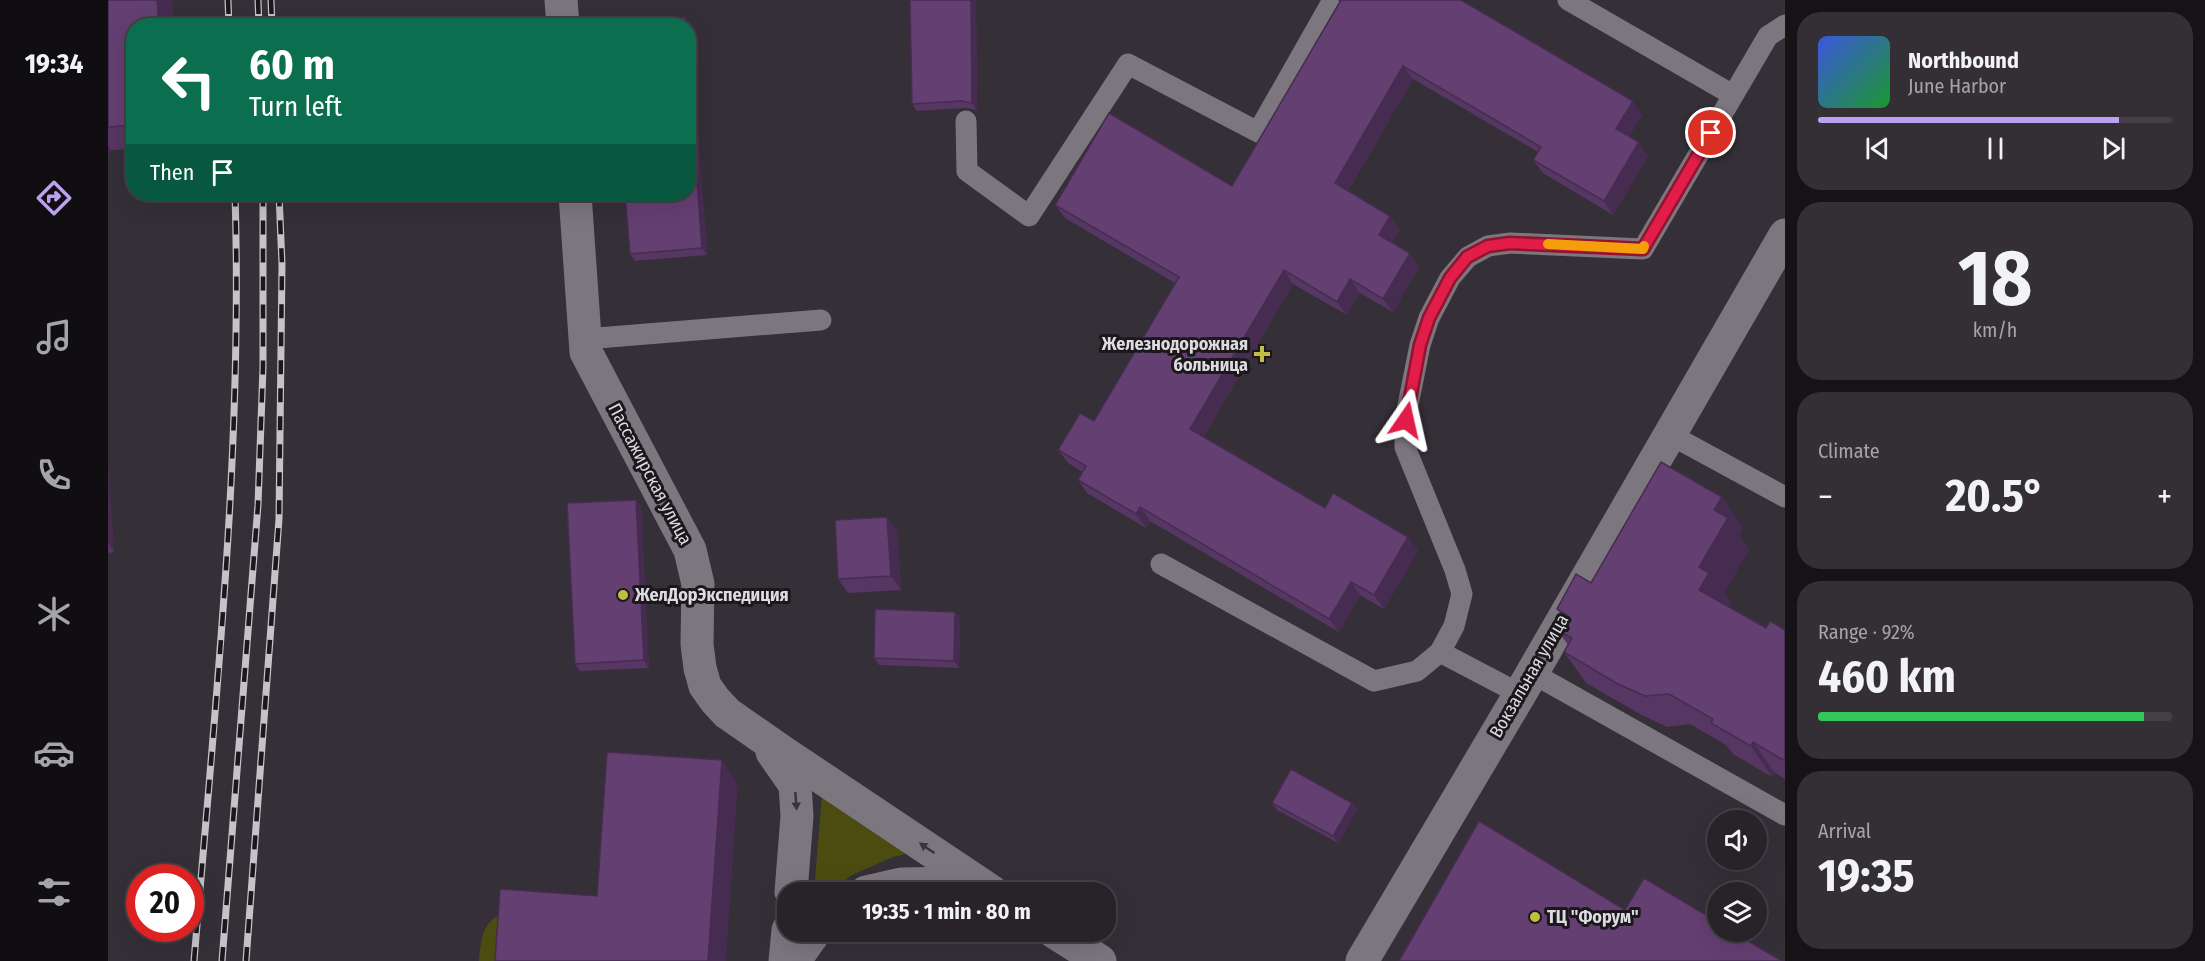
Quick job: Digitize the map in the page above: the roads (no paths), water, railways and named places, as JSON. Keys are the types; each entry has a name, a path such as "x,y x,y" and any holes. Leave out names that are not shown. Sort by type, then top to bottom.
{"street":[{"path":"561,0 562,18"},
{"name":"Пассажирская улица","path":"575,201 586,352 690,550 698,584 697,644 705,686 727,713 978,882"},
{"name":"Вокзальная улица","path":"1362,961 1526,684 1785,235"},
{"path":"758,734 783,765 795,785 797,816 792,882"},
{"path":"785,961 787,942"},
{"path":"797,961 808,942"},
{"path":"1070,942 1100,961"}],"lane":[{"path":"966,121 968,171 1029,216 1128,64 1258,132 1334,0"},
{"path":"1568,0 1733,95"},
{"path":"1161,564 1374,681 1418,671 1440,652 1455,626 1462,594 1455,570 1405,447 1406,420 1420,345 1429,318 1450,278 1467,257 1488,246 1510,243 1643,249 1768,36 1785,25"},
{"path":"585,339 821,321"},
{"path":"1670,434 1785,497"},
{"path":"1440,652 1526,684 1785,815"}],"railway":[{"path":"228,0 229,18"},
{"path":"258,0 259,18"},
{"path":"271,0 272,18"},
{"path":"194,961 218,674 231,482 235,386 235,201"},
{"path":"222,961 258,505 263,367 263,201"},
{"path":"246,961 279,519 282,264 279,201"}],"place":[{"name":"Железнодорожная больница","path":"1262,354"},
{"name":"ЖелДорЭкспедиция","path":"623,595"},
{"name":"ТЦ \"Форум\"","path":"1535,917"}]}
